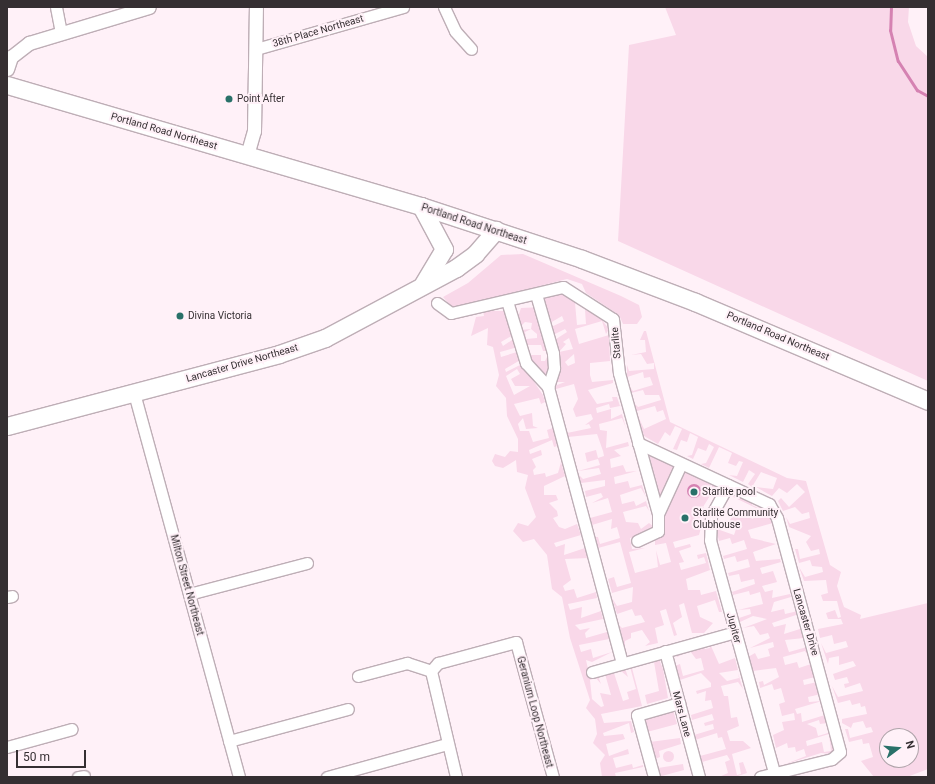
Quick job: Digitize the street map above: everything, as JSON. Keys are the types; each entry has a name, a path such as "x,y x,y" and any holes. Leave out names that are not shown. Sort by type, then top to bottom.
{"main road":[{"name":"Portland Road Northeast","path":"7,85 421,206 496,230 695,302 928,401"},
{"path":"419,290 444,249 421,206"},
{"name":"Lancaster Drive Northeast","path":"7,426 279,354 325,338 419,290 475,254 496,230"}],"street":[{"path":"56,7 61,32"},
{"path":"7,69 17,50 61,32 149,7"},
{"path":"247,155 254,131 256,7"},
{"name":"38th Place Northeast","path":"256,49 403,7"},
{"path":"444,7 455,31 471,49"},
{"name":"Starlite","path":"438,303 451,313 563,287 613,319 619,373 658,514 658,531 637,541"},
{"path":"536,294 553,353 554,368 548,387"},
{"path":"507,301 526,363 548,387 622,664"},
{"name":"Milton Street Northeast","path":"134,393 239,777"},
{"name":"Lancaster Drive","path":"638,443 728,485 774,509 840,743 840,752 832,759 760,777"},
{"path":"658,514 682,464"},
{"name":"Jupiter","path":"728,485 708,526 735,632 774,773"},
{"path":"189,594 307,563"},
{"path":"592,672 735,632"},
{"name":"Geranium Loop Northeast","path":"431,671 438,663 516,642 553,777"},
{"name":"Mars Lane","path":"665,651 700,777"},
{"path":"358,676 407,663 431,671 456,777"},
{"path":"654,777 637,715 679,703"},
{"path":"229,741 348,709"},
{"path":"7,747 72,730"},
{"path":"327,777 447,744"}],"shaded area":[{"path":"665,7 909,7 908,22 916,46 928,57 928,381 618,241 629,45 676,35"},
{"path":"523,254 639,305 642,317 637,324 623,324 619,315 586,293 582,284 567,279 462,306 451,306 443,297 468,283 501,255"},
{"path":"564,292 575,303 577,325 586,324 585,310 598,315 609,329 606,334 602,321 575,329 579,344 609,335 610,361 590,363 590,375 592,382 613,380 613,383 588,390 597,404 613,401 612,397 617,397 620,406 610,408 609,404 596,408 597,413 611,409 611,419 622,414 626,428 622,418 599,424 600,430 607,431 606,448 628,442 629,446 614,450 621,456 610,459 611,468 623,465 626,472 637,471 614,477 615,484 628,481 630,488 642,485 646,497 641,488 620,495 622,504 634,501 636,506 646,501 649,511 646,506 623,512 626,522 638,523 641,529 649,523 654,527 642,536 630,538 632,549 645,548 629,552 635,573 658,567 656,550 660,565 671,562 666,543 655,545 655,540 665,529 664,513 684,470 716,486 703,507 706,510 699,535 673,542 675,548 690,544 691,547 679,551 684,562 679,563 681,570 706,563 704,557 698,559 697,555 706,553 710,570 686,579 688,590 700,590 701,595 716,591 722,612 719,612 715,600 697,606 700,617 713,623 704,633 692,633 684,603 679,605 682,617 673,623 677,635 674,636 666,609 660,611 664,625 655,628 658,643 645,646 650,642 642,630 631,633 631,638 625,641 625,648 619,625 622,628 645,622 641,615 635,616 632,609 617,614 612,598 617,606 632,602 633,587 612,593 608,579 614,577 617,587 631,583 620,542 598,548 594,537 598,537 600,544 620,538 617,527 611,529 612,519 592,525 590,518 612,512 608,498 592,503 603,497 601,493 586,497 585,491 605,486 605,480 581,483 579,475 583,479 601,474 599,468 578,471 600,465 598,459 587,462 585,453 596,450 598,458 604,456 603,451 597,434 568,437 567,433 591,428 589,424 585,425 593,419 591,414 576,417 573,409 578,399 574,384 556,389 556,399 552,387 565,382 553,382 549,376 546,378 535,372 527,355 541,355 541,361 545,361 550,351 543,351 541,345 524,345 520,330 531,329 532,323 525,322 519,328 517,320 521,308 543,307 542,298","holes":["543,313 550,323 562,316 564,321 549,328 551,336 565,329 567,332 553,341 558,367 551,361 547,325 540,315","531,329 537,334 537,338 526,339 525,332","569,338 573,349 559,352 566,344 563,342","574,354 575,363 568,366 565,362"]},
{"path":"483,311 503,311 510,315 515,334 501,342 503,346 515,338 518,347 500,352 501,357 520,351 522,359 505,369 506,372 522,364 543,395 545,402 541,404 539,398 514,404 520,416 532,413 533,426 538,428 526,429 523,418 518,424 520,431 529,431 533,442 549,438 547,430 553,428 557,446 554,447 552,440 529,450 530,454 541,450 542,455 532,459 536,467 533,470 534,475 545,473 546,477 558,473 561,462 565,476 544,486 544,495 556,495 558,500 549,503 557,511 558,516 553,518 559,527 565,529 577,524 581,535 554,543 556,547 565,544 564,555 585,548 588,558 565,559 571,580 563,586 565,591 574,589 577,598 596,592 597,598 568,604 570,610 582,607 581,618 601,611 603,619 575,625 580,630 590,628 585,633 586,638 607,632 609,639 579,645 581,652 591,649 593,658 612,652 592,662 586,660 590,678 598,676 601,684 596,678 590,680 592,699 601,707 604,706 600,693 611,695 605,674 625,668 628,677 621,671 614,673 623,701 629,699 627,692 636,689 630,667 659,659 663,669 668,698 647,704 645,695 659,691 654,662 632,668 642,706 601,714 604,723 631,721 634,732 631,733 629,723 603,733 604,736 623,734 625,739 606,744 609,756 628,749 629,754 613,758 616,768 632,764 633,768 643,765 643,767 615,773 616,777 602,777 600,763 605,755 593,743 597,734 595,719 586,708 590,700 570,638 562,597 552,589 547,555 534,539 523,542 513,531 518,523 528,526 536,517 525,488 528,475 517,472 516,460 503,468 495,466 492,461 495,454 505,457 510,451 518,452 518,439 507,416 506,398 496,386 499,375 493,347 487,345 488,328 471,336 476,317 484,316","holes":["517,369 520,374 511,379 515,386 530,386 514,395 506,376"]},
{"path":"644,331 646,331 670,422 787,478 806,481 830,565 841,572 837,586 844,607 861,615 860,619 928,603 928,769 907,777 874,777 861,761 873,757 869,743 863,744 862,739 849,742 845,729 848,729 850,738 873,732 871,727 866,728 863,721 853,723 851,728 842,723 842,719 867,714 865,706 861,707 860,703 852,705 850,700 838,703 832,686 838,697 863,691 860,683 845,688 844,684 849,683 847,677 835,680 833,674 856,666 853,661 839,665 839,656 829,658 828,664 821,643 826,653 848,647 846,641 834,644 832,635 820,638 818,629 843,624 841,619 828,619 826,613 835,610 838,618 841,617 837,601 823,601 821,595 828,593 826,580 804,581 799,567 805,577 823,572 822,567 812,566 810,560 799,563 795,549 798,549 800,559 820,554 819,549 811,551 806,542 811,536 789,527 786,517 790,524 810,518 809,512 802,514 795,507 783,511 778,501 781,498 789,507 805,492 797,484 787,493 779,488 772,496 756,487 773,489 777,478 761,472 752,487 748,484 755,474 749,470 743,482 729,475 737,476 743,462 739,461 736,466 728,463 732,453 719,447 709,468 701,464 706,463 714,447 709,444 706,451 698,448 693,459 687,456 692,455 698,437 690,433 687,442 681,440 677,450 673,449 682,429 675,426 670,436 665,432 658,444 644,436 638,416 644,429 666,419 663,410 657,412 655,406 637,411 634,403 638,407 661,400 659,395 645,395 643,390 631,393 629,386 633,391 653,385 650,377 644,378 643,372 627,377 627,365 629,371 654,369 654,363 647,364 641,354 631,355 646,352 645,340 640,340"},
{"path":"649,455 675,466 661,499 656,480"},
{"name":"Starlite pool","path":"694,484 699,486 701,491 699,496 694,498 689,496 687,491 689,486"},
{"path":"729,492 753,500 752,505 758,508 760,505 770,514 773,523 748,530 751,538 776,544 753,552 756,561 780,559 781,562 760,568 762,574 773,571 777,582 762,586 765,592 773,590 772,598 790,594 791,597 774,602 771,612 784,609 785,614 798,611 799,614 772,623 774,627 786,624 784,634 800,629 804,638 785,640 789,652 807,647 810,659 805,651 783,657 785,665 797,662 799,668 811,664 815,677 803,680 804,685 817,682 821,694 808,697 809,702 822,701 795,709 797,714 801,713 802,722 825,715 827,723 820,724 819,720 807,724 816,728 818,736 828,733 830,727 835,751 832,754 821,753 783,765 806,756 804,749 796,752 795,747 788,748 787,743 776,748 773,735 784,730 782,722 795,720 794,713 782,716 779,704 785,702 781,688 774,690 772,684 760,688 759,682 763,681 764,685 779,677 776,668 753,671 748,657 755,653 758,659 770,656 768,649 774,647 773,642 750,648 770,638 768,633 760,635 754,626 743,628 767,619 753,616 740,622 739,618 751,614 750,609 738,610 763,604 760,592 750,595 749,591 733,595 732,592 755,584 754,579 741,582 739,574 729,576 728,573 750,567 748,559 737,562 735,556 724,559 723,556 747,549 744,540 732,544 730,538 719,541 716,529 717,520 717,529 734,535 738,523 730,520 732,517 737,512 753,519 758,509 729,495","holes":["829,734 831,751 824,752 822,742 807,746 806,741"]},
{"path":"728,638 730,641 711,646 719,664 735,658 738,670 719,673 727,681 739,678 738,673 743,689 738,682 721,686 724,696 728,696 731,718 737,717 739,726 727,731 730,741 743,741 751,748 732,754 737,775 741,774 739,763 743,762 747,773 735,777 719,777 728,773 725,762 730,760 727,755 702,762 700,756 726,749 722,737 718,738 717,733 695,740 694,735 714,729 713,724 705,726 704,723 714,720 712,714 692,720 691,715 713,708 711,700 705,701 706,691 697,694 696,691 711,687 711,683 701,673 680,680 675,666 680,664 683,676 704,670 701,658 696,659 690,651 677,657 673,653 704,645 705,649 710,648 709,644"},
{"path":"672,706 677,724 647,732 650,742 680,738 681,744 659,751 660,757 655,759 658,768 683,764 684,770 658,777 644,724 643,714"},
{"path":"668,750 672,752 674,756 672,760 668,762 664,760 662,756 664,752"}],"waterway":[{"path":"891,7 890,30 898,61 917,90 928,96"}],"place":[{"name":"Point After","path":"229,99"},
{"name":"Divina Victoria","path":"180,316"},
{"name":"Starlite pool","path":"694,492"},
{"name":"Starlite Community Clubhouse","path":"685,518"}]}
